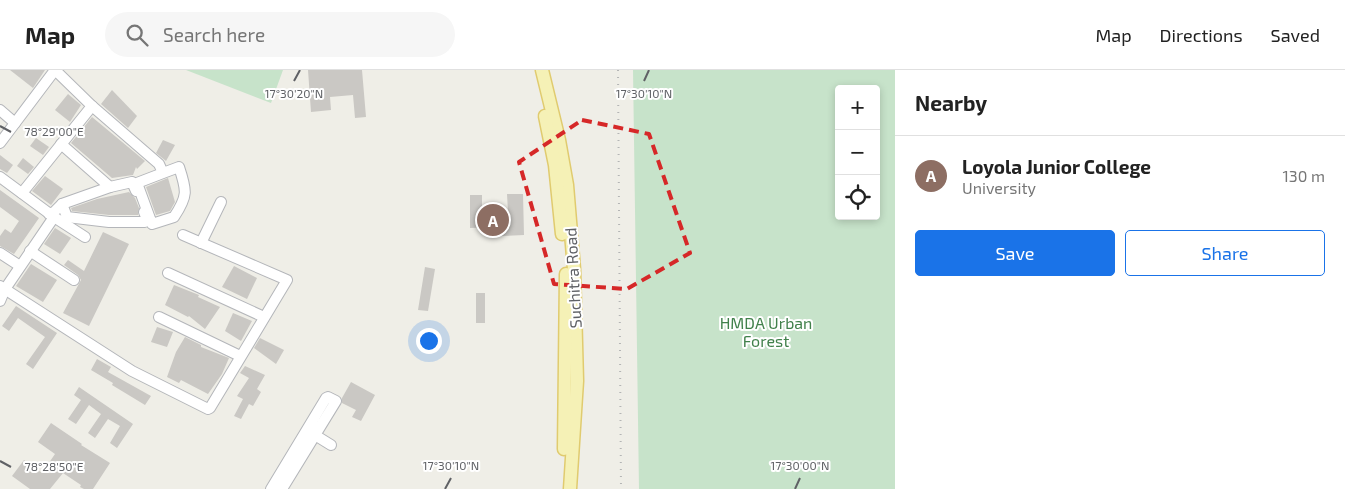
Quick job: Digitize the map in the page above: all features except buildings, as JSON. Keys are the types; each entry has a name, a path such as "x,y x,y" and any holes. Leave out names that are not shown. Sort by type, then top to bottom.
{"main road":[{"name":"Suchitra Road","path":"534,70 555,166 566,268 570,489"},
{"name":"Suchitra Road","path":"542,70 562,158 574,269 577,381 563,489"}],"street":[{"path":"0,142 55,70 92,106 159,164 163,172"},
{"path":"22,193 92,106"},
{"path":"0,110 15,123"},
{"path":"61,144 110,187"},
{"path":"179,167 186,187 183,204 174,217 152,224 137,183 163,172 179,167"},
{"path":"0,177 51,215 85,237"},
{"path":"0,301 3,288 30,251 51,215 62,204 110,187 132,182 147,219 146,221 109,222 67,217 62,204"},
{"path":"201,243 221,202"},
{"path":"3,288 132,371 208,408 212,407 240,356 287,280 182,234"},
{"path":"30,251 74,280"},
{"path":"0,253 20,266"},
{"path":"168,273 264,317"},
{"path":"159,317 240,356"},
{"path":"271,489 289,468 311,432 331,445"},
{"path":"282,489 289,468"}],"highlighted area":[{"path":"582,120 649,134 690,253 627,289 554,284 519,162"}],"green space":[{"path":"186,70 283,70 271,103"},
{"name":"HMDA Urban Forest","path":"633,70 895,70 895,489 639,489"}],"railway":[{"path":"618,70 621,489"}],"place":[{"name":"Loyola Junior College","path":"493,220"}]}
